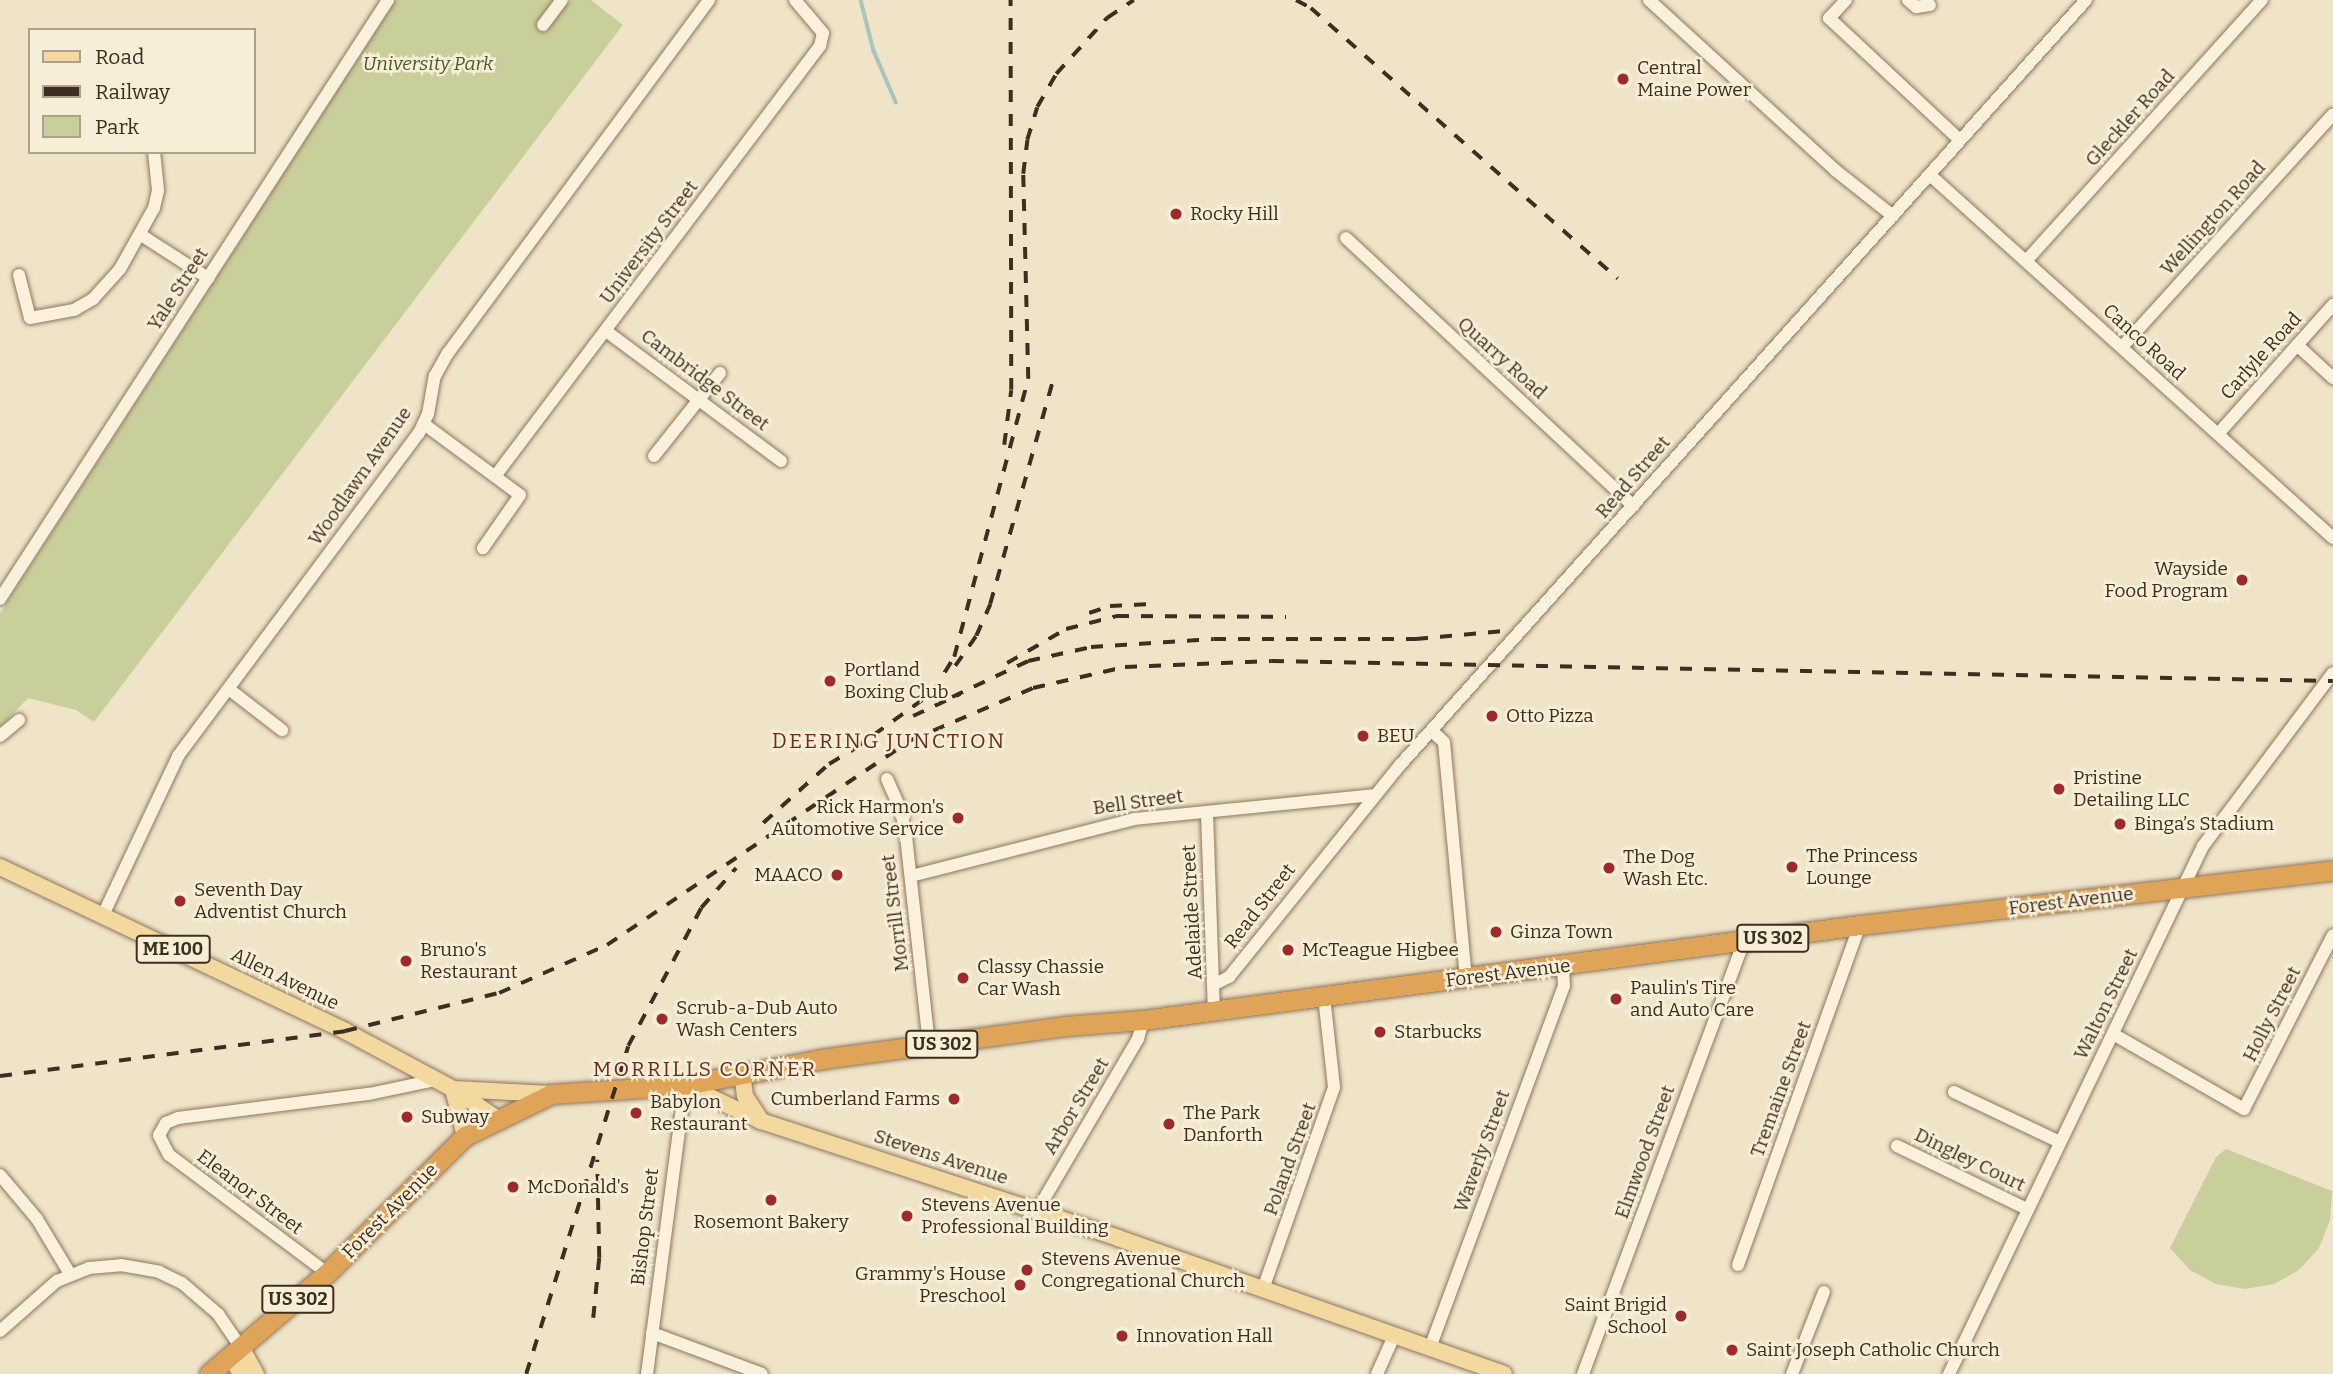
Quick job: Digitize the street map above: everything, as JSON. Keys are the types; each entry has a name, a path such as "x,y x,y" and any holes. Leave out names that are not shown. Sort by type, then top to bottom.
{"highway":[{"name":"Forest Avenue","path":"685,1085 742,1072 929,1045 1466,979 1860,925 2333,870"},
{"name":"US 302","path":"551,1094 685,1085"},
{"name":"Forest Avenue","path":"209,1374 238,1360 465,1136 496,1118 551,1094"}],"main road":[{"name":"Allen Avenue","path":"0,867 103,915 435,1080"},
{"path":"742,1072 745,1096 761,1121"},
{"name":"ME 100","path":"435,1080 496,1118"},
{"name":"Stevens Avenue","path":"685,1085 761,1121 1037,1211 1504,1374"},
{"path":"465,1136 453,1089 551,1094"},
{"path":"238,1360 256,1374"}],"street":[{"name":"Yale Street","path":"0,599 388,0"},
{"path":"544,25 562,0"},
{"name":"Woodlawn Avenue","path":"103,915 169,772 424,424 435,376 448,353 709,0"},
{"name":"University Street","path":"496,475 820,46 820,27 795,0"},
{"path":"1650,0 1835,170 1893,216"},
{"path":"1846,0 1829,18 1960,140"},
{"path":"1908,0 1916,7 1930,5"},
{"name":"Read Street","path":"1215,984 1229,977 1375,795 2086,0"},
{"name":"Gleckler Road","path":"2026,261 2262,0"},
{"name":"Wellington Road","path":"2122,347 2333,114"},
{"path":"19,275 30,318 74,310 108,285 141,235 158,190 154,154"},
{"name":"Canco Road","path":"1930,174 2333,538"},
{"path":"141,235 208,278"},
{"name":"Quarry Road","path":"1346,238 1633,506"},
{"name":"Carlyle Road","path":"2218,434 2333,305"},
{"name":"Cambridge Street","path":"606,331 700,398 781,461"},
{"path":"2297,345 2333,378"},
{"path":"654,456 720,373"},
{"path":"424,424 520,495 483,548"},
{"name":"Walton Street","path":"1949,1374 2181,888 2221,818 2333,673"},
{"path":"230,690 282,730"},
{"path":"0,736 19,720"},
{"path":"1432,731 1444,742 1466,979"},
{"name":"Morrill Street","path":"887,779 901,810 911,876 929,1045"},
{"name":"Bell Street","path":"911,876 1107,823 1375,795"},
{"name":"Adelaide Street","path":"1207,813 1214,1010"},
{"name":"Tremaine Street","path":"1738,1265 1860,925"},
{"name":"Holly Street","path":"2113,1034 2244,1109 2333,935"},
{"name":"Elmwood Street","path":"1583,1374 1743,943"},
{"name":"Waverly Street","path":"1430,1348 1564,986 1563,966"},
{"name":"Poland Street","path":"1263,1289 1334,1087 1324,997"},
{"name":"Arbor Street","path":"1037,1211 1131,1050 1143,1020"},
{"name":"Eleanor Street","path":"327,1273 169,1155 159,1135 166,1123 177,1118 369,1094 435,1080"},
{"name":"Bishop Street","path":"647,1374 685,1085"},
{"path":"1954,1092 2060,1142"},
{"name":"Dingley Court","path":"1897,1146 2027,1209"},
{"path":"0,1175 29,1209 70,1274"},
{"path":"0,1331 38,1294 70,1274 105,1265 159,1272 201,1298 231,1328 238,1360"},
{"path":"1792,1374 1824,1292"},
{"path":"652,1333 762,1374"},
{"path":"1377,1374 1394,1336"}],"green space":[{"name":"University Park","path":"396,0 553,0 536,23 545,32 571,0 591,0 623,25 94,722 76,710 28,698 0,727 0,613"},
{"path":"2226,1149 2332,1191 2330,1220 2319,1248 2299,1270 2274,1284 2245,1289 2216,1284 2190,1270 2170,1248 2216,1157"}],"waterway":[{"path":"861,0 874,51 896,102"}],"railway":[{"path":"1004,445 1011,390 1010,0"},
{"path":"854,749 932,693 954,657 1028,379 1023,174 1027,140 1037,107 1056,74 1107,18 1134,0"},
{"path":"1296,0 1311,8 1618,279"},
{"path":"955,666 976,636 990,604 1052,383"},
{"path":"1089,613 1110,606 1151,604"},
{"path":"1007,663 1066,629 1117,616 1286,617"},
{"path":"952,697 1028,661 1091,647 1214,639 1416,639 1504,631"},
{"path":"0,1076 345,1031 499,993 607,945 911,740 1033,688 1125,667 1272,661 2333,681"},
{"path":"913,716 960,694"},
{"path":"763,823 829,764 861,745"},
{"path":"526,1374 628,1046 701,908 736,868"},
{"path":"593,1318 599,1258 597,1160"}],"place":[{"name":"Central Maine Power","path":"1623,79"},
{"name":"Rocky Hill","path":"1176,214"},
{"name":"Wayside Food Program","path":"2242,580"},
{"name":"Portland Boxing Club","path":"830,681"},
{"name":"Otto Pizza","path":"1492,716"},
{"name":"BEU","path":"1363,736"},
{"name":"Pristine Detailing LLC","path":"2059,789"},
{"name":"Rick Harmon's Automotive Service","path":"958,818"},
{"name":"Binga’s Stadium","path":"2120,824"},
{"name":"The Princess Lounge","path":"1792,867"},
{"name":"The Dog Wash Etc.","path":"1609,868"},
{"name":"MAACO","path":"837,875"},
{"name":"Seventh Day Adventist Church","path":"180,901"},
{"name":"Ginza Town","path":"1496,932"},
{"name":"McTeague Higbee","path":"1288,950"},
{"name":"Bruno's Restaurant","path":"406,961"},
{"name":"Classy Chassie Car Wash","path":"963,978"},
{"name":"Paulin's Tire and Auto Care","path":"1616,999"},
{"name":"Scrub-a-Dub Auto Wash Centers","path":"662,1019"},
{"name":"Starbucks","path":"1380,1032"},
{"name":"Cumberland Farms","path":"954,1099"},
{"name":"Babylon Restaurant","path":"636,1113"},
{"name":"Subway","path":"407,1117"},
{"name":"The Park Danforth","path":"1169,1124"},
{"name":"McDonald's","path":"513,1187"},
{"name":"Rosemont Bakery","path":"771,1200"},
{"name":"Stevens Avenue Professional Building","path":"907,1216"},
{"name":"Stevens Avenue Congregational Church","path":"1027,1270"},
{"name":"Grammy's House Preschool","path":"1020,1285"},
{"name":"Saint Brigid School","path":"1681,1316"},
{"name":"Innovation Hall","path":"1122,1336"},
{"name":"Saint Joseph Catholic Church","path":"1732,1350"}],"district":[{"name":"DEERING JUNCTION","path":"889,741"},
{"name":"MORRILLS CORNER","path":"705,1069"}]}
